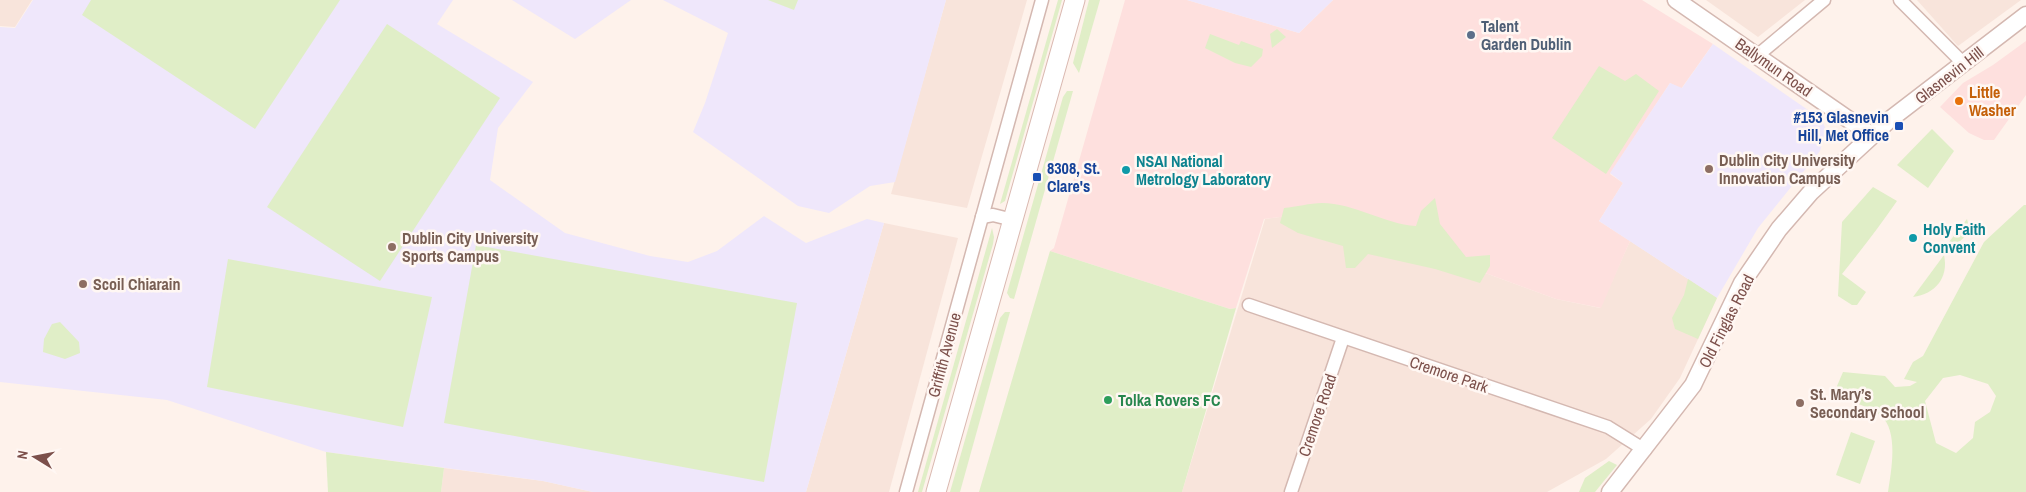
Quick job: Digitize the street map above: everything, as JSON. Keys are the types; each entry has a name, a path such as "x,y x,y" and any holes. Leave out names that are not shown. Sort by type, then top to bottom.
{"main road":[{"name":"Griffith Avenue","path":"936,492 1075,0"}],"street":[{"name":"Griffith Avenue","path":"906,492 1042,0"},
{"name":"Ballymun Road","path":"1676,0 1871,135"},
{"path":"1758,55 1824,0"},
{"path":"1900,0 1963,63"},
{"name":"Glasnevin Hill","path":"1871,135 2026,15"},
{"name":"Old Finglas Road","path":"1610,492 1645,450 1693,386 1742,283 1779,229 1810,192 1871,135"},
{"path":"982,217 993,215 1014,220"},
{"name":"Cremore Park","path":"1249,304 1608,428 1645,450"},
{"name":"Cremore Road","path":"1291,492 1343,338"}],"shaded area":[{"path":"0,0 32,0 15,27 0,26"},
{"name":"Dublin City University Sports Campus","path":"33,0 453,0 437,24 533,82 498,128 490,180 565,233 650,256 688,262 717,251 764,216 806,243 867,219 884,223 806,492 593,492 543,481 326,452 167,400 0,382 0,27 15,28"},
{"path":"512,0 631,0 575,39"},
{"path":"663,0 946,0 895,182 870,186 829,213 798,206 693,132 705,103 728,33"},
{"path":"946,0 1027,0 967,208 891,194"},
{"path":"1125,0 1187,0 1299,33 1333,0 1642,0 1713,44 1681,89 1670,83 1610,174 1623,183 1599,221 1630,241 1601,308 1556,299 1319,212 1264,219 1236,308 1230,309 1050,251 1054,248"},
{"path":"1187,0 1333,0 1299,33"},
{"path":"1706,0 1805,0 1758,37"},
{"path":"1917,0 2021,0 1958,46"},
{"path":"2026,41 2026,95 1994,140 1984,140 1969,133 1940,107 1963,83 1993,65"},
{"name":"Dublin City University Innovation Campus","path":"1713,44 1821,119 1826,129 1820,151 1758,228 1717,298 1599,221 1623,183 1610,173 1670,83 1682,88"},
{"path":"1319,212 1556,299 1600,308 1630,241 1717,298 1680,378 1651,419 1606,459 1547,492 1182,492 1265,219"},
{"path":"884,223 958,238 889,492 806,492"},
{"path":"444,468 543,481 593,492 441,492"}],"green space":[{"path":"91,0 340,0 255,129 82,15"},
{"path":"768,0 798,0 794,10"},
{"path":"1058,0 1062,0 1005,201 1000,204"},
{"path":"1089,0 1100,0 1079,73 1073,63"},
{"path":"387,24 500,98 380,281 267,207"},
{"path":"1277,29 1286,37 1272,48 1270,34"},
{"path":"1210,34 1239,45 1241,41 1263,49 1262,56 1251,67 1235,63 1205,48"},
{"path":"1599,66 1625,81 1636,74 1659,91 1606,174 1552,138"},
{"path":"1067,91 1073,91 1014,299 1010,298 1007,293 1063,97"},
{"path":"1932,129 1954,151 1928,188 1897,165"},
{"path":"1873,187 1897,201 1842,274 1866,292 1857,305 1852,305 1838,296 1842,222"},
{"path":"1435,198 1440,224 1466,257 1490,255 1490,266 1480,283 1435,269 1368,254 1355,268 1346,268 1343,246 1298,233 1280,223 1284,208 1322,203 1346,206 1392,222 1416,226 1421,211"},
{"path":"2026,205 2026,492 1888,492 1891,474 1892,441 1887,423 1872,410 1841,398 1837,386 1843,372 1885,376 1895,387 1910,386 1917,382 1904,379 1913,362 1923,356 1984,242","holes":["1960,375 1988,384 1996,396 1990,412 1975,422 1973,438 1956,453 1936,443 1925,401 1943,378"]},
{"path":"1967,219 1968,228 1966,235 1952,245 1949,242"},
{"path":"992,228 993,244 922,492 918,492"},
{"path":"476,245 797,303 764,482 444,423"},
{"name":"Tolka Rovers FC","path":"1050,251 1230,309 1236,308 1182,492 979,492"},
{"path":"1944,255 1944,271 1939,284 1928,292 1913,297"},
{"path":"228,259 432,297 403,427 207,387"},
{"path":"1688,279 1717,298 1698,339 1675,329 1672,318 1684,295"},
{"path":"1005,312 1010,312 960,492 950,492 1000,318"},
{"path":"60,322 79,342 80,353 65,359 43,352 44,339 52,324"},
{"path":"1851,432 1875,441 1860,484 1836,475"},
{"path":"326,452 444,468 441,492 328,492"},
{"path":"1609,461 1617,465 1595,492 1579,492 1585,478"}],"place":[{"name":"Talent Garden Dublin","path":"1471,35"},
{"name":"Little Washer","path":"1959,101"},
{"name":"#153 Glasnevin Hill, Met Office","path":"1899,126"},
{"name":"Dublin City University Innovation Campus","path":"1709,169"},
{"name":"NSAI National Metrology Laboratory","path":"1126,170"},
{"name":"8308, St. Clare's","path":"1037,177"},
{"name":"Holy Faith Convent","path":"1913,238"},
{"name":"Dublin City University Sports Campus","path":"392,247"},
{"name":"Scoil Chiarain","path":"83,284"},
{"name":"Tolka Rovers FC","path":"1108,400"},
{"name":"St. Mary’s Secondary School","path":"1800,403"}]}
